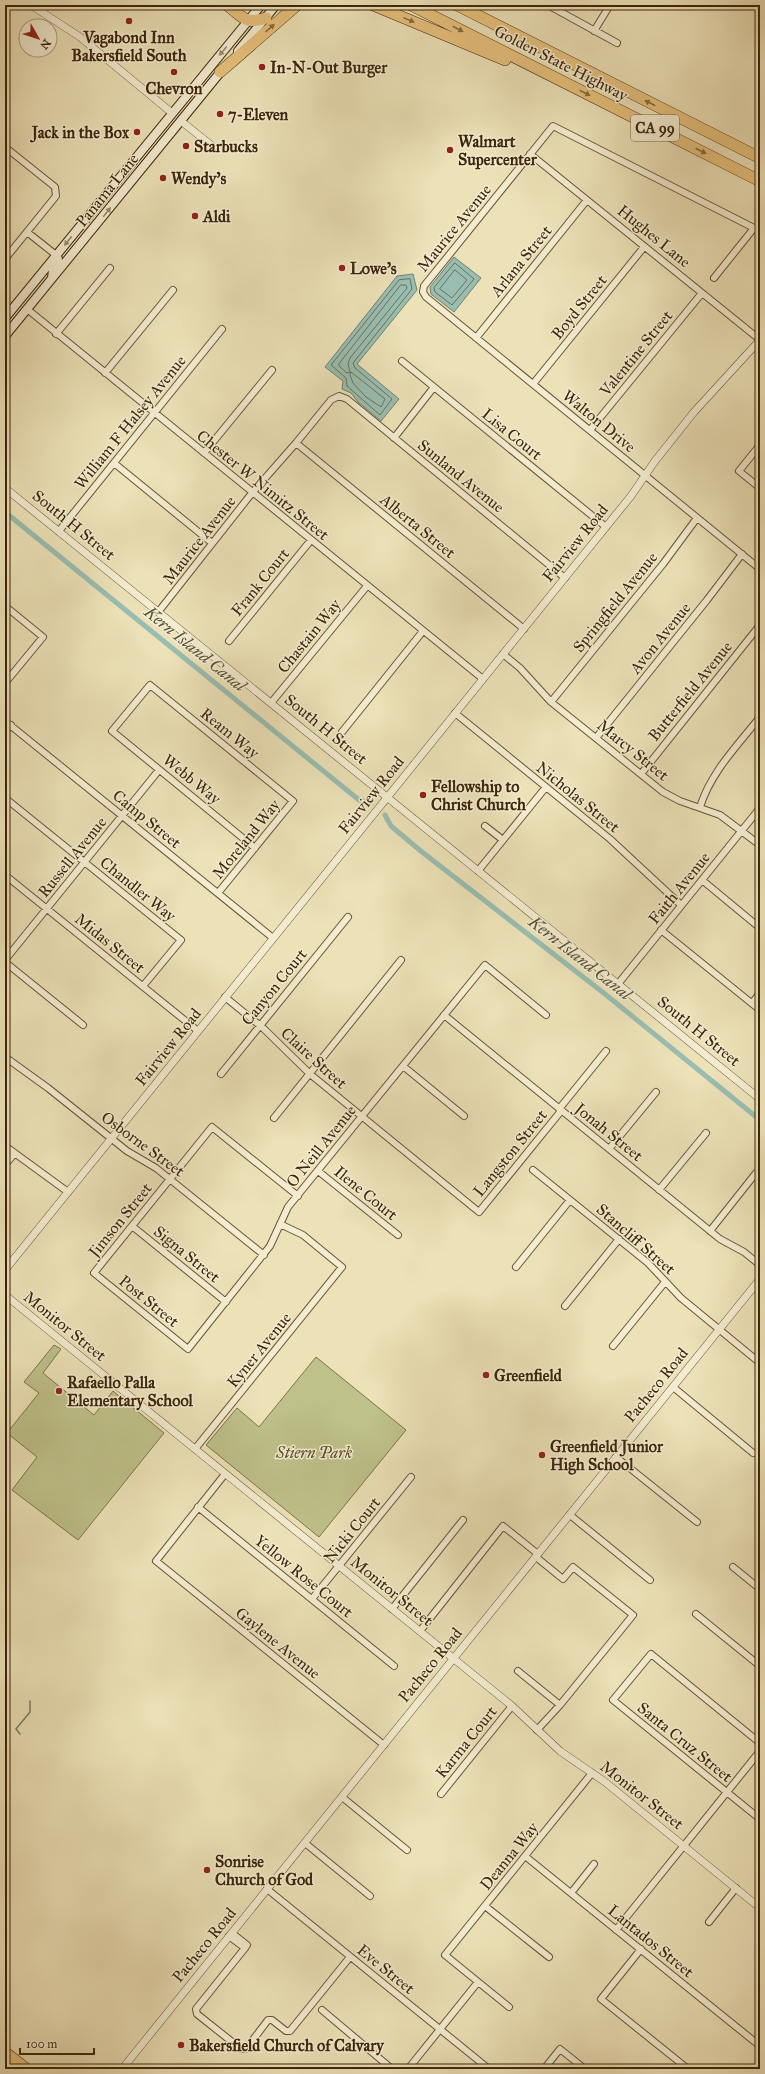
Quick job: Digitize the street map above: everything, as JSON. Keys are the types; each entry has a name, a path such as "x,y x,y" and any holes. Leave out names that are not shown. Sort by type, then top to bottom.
{"highway":[{"path":"227,5 248,21 254,22 266,18"},
{"path":"220,72 297,5"},
{"path":"373,5 448,35 534,73 550,75"},
{"name":"Golden State Highway","path":"411,5 760,181"},
{"name":"Golden State Highway","path":"457,5 760,158"},
{"path":"474,5 575,64"}],"main road":[{"name":"Panama Lane","path":"5,318 261,5"},
{"name":"Panama Lane","path":"5,336 276,5"},
{"path":"122,193 120,185 137,164 142,150"},
{"path":"52,278 53,270 58,259 56,255"},
{"path":"27,309 25,303 31,293 32,285"},
{"path":"5,2051 16,2065"},
{"path":"5,2056 16,2065"},
{"path":"5,2062 28,2069"}],"street":[{"path":"31,5 80,38 216,149"},
{"path":"548,5 617,43"},
{"path":"594,31 610,5"},
{"name":"Maurice Avenue","path":"423,292 424,286 553,126 757,229"},
{"path":"5,147 55,187 57,191 56,196 5,259"},
{"name":"Hughes Lane","path":"530,154 760,339"},
{"name":"Arlana Street","path":"476,338 587,200"},
{"path":"714,278 757,229"},
{"path":"27,232 56,255"},
{"name":"Boyd Street","path":"533,384 644,246"},
{"path":"56,334 110,268"},
{"path":"105,374 173,290"},
{"name":"Walton Drive","path":"423,292 426,297 760,569"},
{"name":"Valentine Street","path":"590,430 702,293"},
{"name":"Chester W Nimitz Street","path":"27,309 482,680"},
{"name":"William F Halsey Avenue","path":"59,531 222,329"},
{"name":"Fairview Road","path":"5,1270 606,527 694,412 727,379 760,339"},
{"name":"Lisa Court","path":"402,361 606,527"},
{"path":"204,453 272,370"},
{"path":"394,438 434,387"},
{"name":"Maurice Avenue","path":"159,611 252,493 331,400 339,396"},
{"name":"Sunland Avenue","path":"339,396 347,399 565,578"},
{"name":"Alberta Street","path":"296,443 524,629"},
{"path":"760,445 739,471 760,488"},
{"path":"114,463 212,542"},
{"name":"South H Street","path":"5,488 388,796 478,871 760,1099"},
{"name":"Springfield Avenue","path":"551,702 663,564 697,518"},
{"name":"Frank Court","path":"229,640 311,540"},
{"name":"Avon Avenue","path":"596,738 742,554"},
{"name":"Chastain Way","path":"271,703 367,586"},
{"path":"5,606 43,637 5,683"},
{"name":"Butterfield Avenue","path":"640,774 760,625"},
{"path":"342,732 423,631"},
{"name":"Marcy Street","path":"503,654 520,668 551,702 640,774 672,797 720,815 760,845"},
{"name":"Webb Way","path":"150,685 112,731 255,848"},
{"name":"Ream Way","path":"150,685 293,801"},
{"name":"Nicholas Street","path":"455,714 616,844 681,905"},
{"path":"700,807 705,792 714,774 760,717"},
{"name":"Camp Street","path":"5,720 273,938"},
{"path":"5,732 11,725"},
{"name":"Russell Avenue","path":"5,961 159,770"},
{"path":"478,871 546,787"},
{"name":"Chandler Way","path":"5,798 181,940 143,986"},
{"name":"Moreland Way","path":"218,894 293,801"},
{"name":"Faith Avenue","path":"618,984 760,808"},
{"path":"485,826 503,840"},
{"name":"Midas Street","path":"5,875 198,1031"},
{"path":"702,880 760,928"},
{"name":"Canyon Court","path":"221,1074 348,917"},
{"path":"661,930 760,1010"},
{"path":"274,1118 401,960"},
{"path":"5,961 84,1025"},
{"name":"O Neill Avenue","path":"188,1349 264,1255 275,1238 284,1215 318,1170 484,965 546,1015"},
{"path":"752,1003 760,993"},
{"name":"Claire Street","path":"225,997 260,1025 310,1074 480,1212"},
{"name":"Jonah Street","path":"444,1015 710,1231 727,1243 744,1252 760,1265"},
{"name":"Langston Street","path":"480,1212 606,1051"},
{"name":"Osborne Street","path":"5,1057 48,1088 111,1139 170,1179 264,1255"},
{"path":"403,1066 464,1116"},
{"path":"609,1150 656,1092"},
{"name":"Jimson Street","path":"94,1273 212,1127 298,1196"},
{"path":"659,1190 706,1133"},
{"path":"5,1146 68,1192"},
{"path":"5,1165 14,1154"},
{"name":"Ilene Court","path":"318,1170 398,1236"},
{"name":"Stancliff Street","path":"534,1170 648,1263 681,1298 760,1362"},
{"path":"710,1231 756,1173"},
{"path":"516,1267 570,1200"},
{"name":"Kyner Avenue","path":"195,1449 342,1267 303,1235 280,1224"},
{"name":"Signa Street","path":"132,1226 226,1302"},
{"path":"564,1306 619,1239"},
{"name":"Post Street","path":"94,1273 188,1349"},
{"name":"Pacheco Road","path":"122,2069 760,1279"},
{"path":"613,1346 665,1282"},
{"name":"Monitor Street","path":"5,1295 512,1706 560,1751 592,1773 760,1908"},
{"path":"673,1387 753,1452"},
{"path":"616,1457 697,1522"},
{"path":"198,1507 225,1474"},
{"name":"Nicki Court","path":"312,1599 411,1477"},
{"name":"Gaylene Avenue","path":"198,1507 156,1561 384,1745"},
{"name":"Yellow Rose Court","path":"198,1507 394,1666"},
{"path":"570,1515 650,1580"},
{"path":"392,1609 463,1520"},
{"path":"420,1631 503,1526 564,1579 573,1567 633,1615 560,1705 537,1730"},
{"path":"733,1567 760,1589"},
{"path":"696,1614 760,1666"},
{"name":"Santa Cruz Street","path":"760,1743 651,1654 613,1700 760,1819"},
{"path":"518,1671 560,1705"},
{"name":"Karma Court","path":"441,1794 512,1706"},
{"path":"616,1930 760,1751"},
{"name":"Deanna Way","path":"478,1982 445,1955 592,1773"},
{"path":"342,1797 407,1850"},
{"path":"305,1843 370,1896"},
{"name":"Lantados Street","path":"525,1856 760,2046"},
{"path":"571,1893 594,1864"},
{"path":"709,1922 736,1888"},
{"name":"Eve Street","path":"267,1889 489,2069"},
{"path":"485,1906 549,1957"},
{"path":"231,1934 245,1948 196,2009 197,2014 241,2049 246,2049 268,2020 272,2020 286,2031 290,2031 350,1957"},
{"path":"640,1949 601,1998 688,2069"},
{"path":"408,2069 478,1982 509,2007"},
{"path":"322,2010 392,2069"},
{"path":"544,2069 560,2049 585,2069"}],"green space":[{"name":"Rafaello Palla Elementary School","path":"54,1345 61,1349 43,1373 94,1415 113,1391 164,1433 78,1540 12,1490 37,1457 7,1433 39,1393 24,1382"},
{"name":"Stiern Park","path":"316,1357 406,1430 319,1537 206,1445 237,1408 259,1427"}],"water":[{"path":"454,257 481,278 454,312 431,294 430,287"},
{"path":"413,274 417,290 357,364 399,399 381,421 358,402 351,393 342,389 343,381 325,367 397,276"}],"waterway":[{"name":"Kern Island Canal","path":"5,512 359,800 370,803"},
{"name":"Kern Island Canal","path":"385,815 391,826 422,852 605,994 760,1120"},
{"path":"20,1734 16,1729 30,1712 30,1701"}],"place":[{"name":"Vagabond Inn Bakersfield South","path":"129,21"},
{"name":"In-N-Out Burger","path":"262,67"},
{"name":"Chevron","path":"174,72"},
{"name":"7-Eleven","path":"220,114"},
{"name":"Jack in the Box","path":"137,132"},
{"name":"Starbucks","path":"186,146"},
{"name":"Walmart Supercenter","path":"450,150"},
{"name":"Wendy's","path":"163,178"},
{"name":"Aldi","path":"195,216"},
{"name":"Lowe's","path":"342,268"},
{"name":"Fellowship to Christ Church","path":"423,795"},
{"name":"Greenfield","path":"486,1375"},
{"name":"Rafaello Palla Elementary School","path":"59,1391"},
{"name":"Greenfield Junior High School","path":"542,1455"},
{"name":"Sonrise Church of God","path":"207,1870"},
{"name":"Bakersfield Church of Calvary","path":"181,2045"}]}
